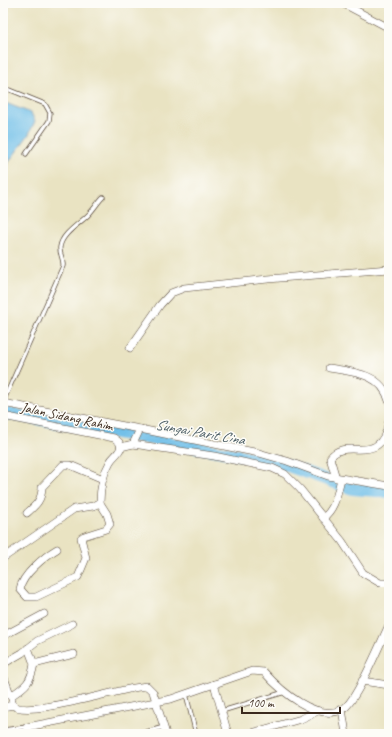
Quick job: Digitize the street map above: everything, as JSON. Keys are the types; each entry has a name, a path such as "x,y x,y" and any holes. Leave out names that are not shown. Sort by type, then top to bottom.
{"street":[{"path":"342,3 389,28"},
{"path":"130,348 160,305 171,293 184,288 268,279 389,269"},
{"path":"329,368 352,372 376,380 383,386 389,401"},
{"path":"3,402 259,453 339,482 389,486"},
{"name":"Jalan Sidang Rahim","path":"3,416 114,438 119,442 128,445"},
{"path":"326,516 337,498 339,482 330,464 332,454 344,449 368,450 377,445 383,438 389,420"},
{"path":"57,550 47,555 21,582 20,589 27,598 36,597 78,577 86,558 81,538 106,529 110,524 107,514 100,503 100,491 109,463 128,445 139,430"},
{"path":"128,445 214,456 272,468 285,474 326,516 363,573 380,583 389,583"},
{"path":"27,513 39,502 42,494 42,487 63,465 70,465 103,479"},
{"path":"3,558 74,509 93,506 100,503"},
{"path":"3,636 44,614"},
{"path":"3,664 37,641 72,624"},
{"path":"248,734 301,719 318,711 342,709 350,701 362,681 389,625"},
{"path":"11,696 24,687 31,678 34,664 28,648"},
{"path":"34,664 74,654"},
{"path":"30,734 27,727 157,702 186,694 243,673 258,671 264,672 276,686 318,711"},
{"path":"3,675 13,705 20,710 49,706 147,686 153,692 165,731"},
{"path":"362,681 389,685"},
{"path":"214,684 228,734"},
{"path":"3,707 13,705"},
{"path":"342,709 346,734"}],"lane":[{"path":"3,87 45,104 50,112 49,121 26,154"},
{"path":"3,402 63,266 64,262 60,247 74,226 89,215 103,197"},
{"path":"222,711 286,692"},
{"path":"186,694 196,734"},
{"path":"3,730 27,727"},
{"path":"139,734 165,731"}],"water":[{"path":"3,102 31,113 35,121 29,134 3,170"}],"waterway":[{"name":"Sungai Parit Cina","path":"9,414 274,461 353,489 389,492"}]}
